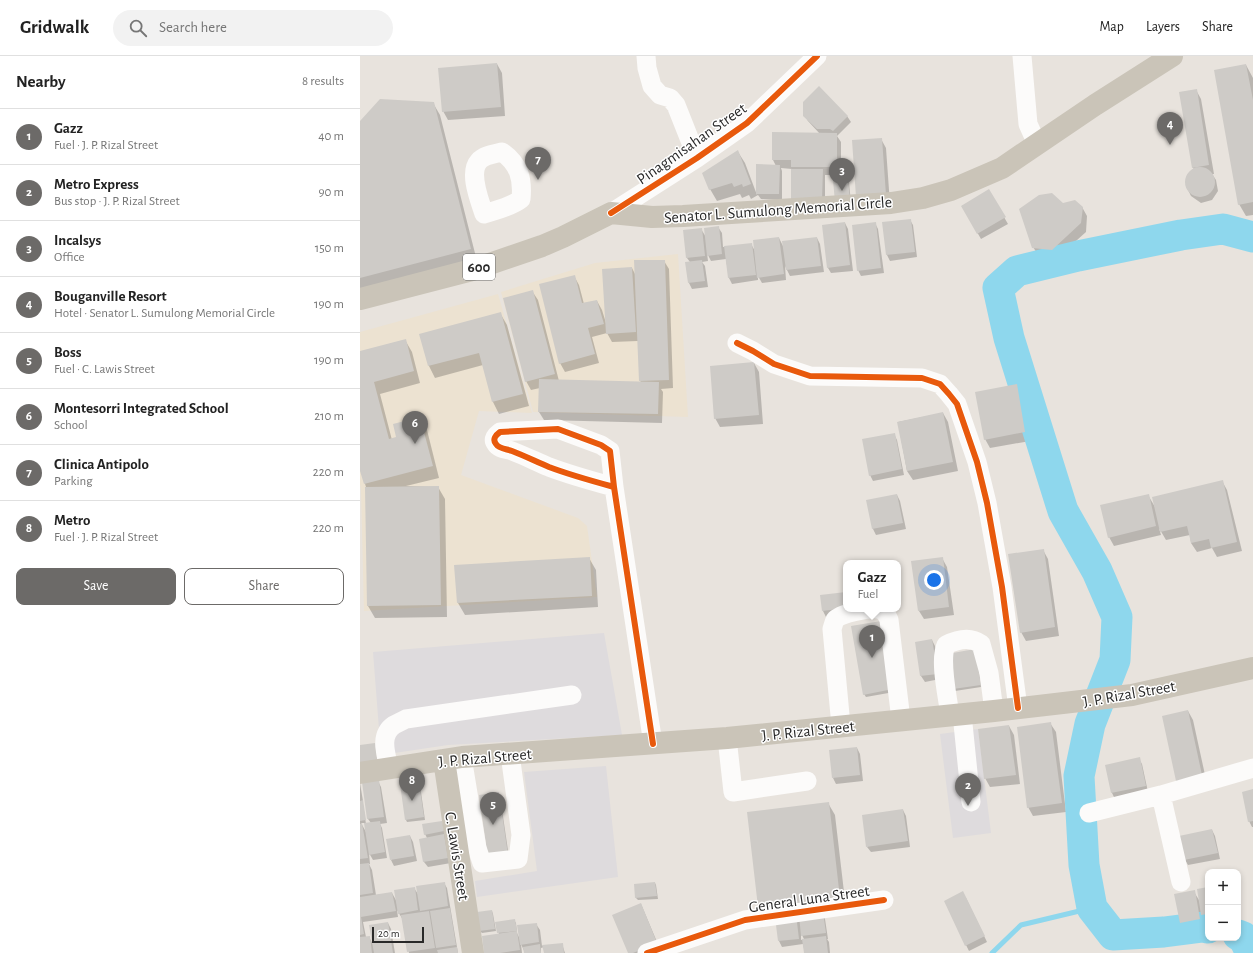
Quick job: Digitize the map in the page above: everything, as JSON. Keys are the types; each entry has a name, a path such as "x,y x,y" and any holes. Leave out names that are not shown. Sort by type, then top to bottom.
{"main road":[{"name":"Senator L. Sumulong Memorial Circle","path":"611,213 652,217 683,216 891,203 923,198 951,190 1002,168 1095,105 1172,56"},
{"name":"600","path":"360,299 472,270 542,246 611,213"},
{"name":"J. P. Rizal Street","path":"360,773 453,759 727,738 1082,701 1132,695 1253,668"},
{"name":"C. Lawis Street","path":"453,759 473,953"}],"street":[{"path":"646,56 647,68 652,86 660,95 670,98 676,105 698,158"},
{"name":"Pinagmisahan Street","path":"611,213 698,158 747,123 817,56"},
{"path":"1022,56 1028,124 1037,144"},
{"path":"737,343 774,364 810,376 922,378 940,384 957,404 977,462 987,503 1002,588 1018,708"},
{"path":"614,487 581,478 497,446 494,443 494,439 500,432 558,429 601,445 610,451 614,487 653,744"},
{"path":"841,726 832,629 835,620 849,612"},
{"path":"884,612 889,620 901,720"},
{"path":"971,802 956,715 944,670 944,650 946,645 954,641 964,639 975,639 981,644 989,673 994,711"},
{"path":"389,768 385,749 385,738 387,732 393,725 406,719 572,695"},
{"path":"727,738 733,792 807,781"},
{"path":"453,759 482,863 518,859 521,835 510,754"},
{"path":"1089,813 1161,795 1253,768"},
{"path":"1161,795 1181,882"},
{"name":"General Luna Street","path":"647,953 745,920 884,900"}],"shaded area":[{"path":"678,254 688,417 533,412 501,292 595,263"},
{"path":"498,294 532,413 479,411 461,475 578,518 587,526 597,597 364,611 360,484 360,332"},
{"path":"604,633 622,735 448,745 381,755 373,652"},
{"path":"978,729 991,833 953,838 940,734"},
{"path":"606,766 618,877 477,897 475,881 537,871 524,772"}],"building":[{"path":"497,63 501,107 442,112 438,68"},
{"path":"1246,64 1253,100 1253,202 1238,205 1214,70"},
{"path":"819,86 848,116 833,131 830,129 817,129 803,116 803,102"},
{"path":"1197,89 1209,165 1192,168 1179,92"},
{"path":"380,99 434,102 471,249 360,278 360,121"},
{"path":"772,132 837,133 837,167 791,167 791,160 772,160"},
{"path":"882,138 886,195 856,197 852,140"},
{"path":"738,150 751,184 743,187 742,184 734,187 732,183 709,190 702,173"},
{"path":"756,164 780,165 779,194 756,194"},
{"path":"1200,167 1206,168 1214,176 1214,188 1206,196 1200,197 1194,196 1186,188 1185,182 1186,176 1194,168"},
{"path":"791,169 823,169 822,200 791,200"},
{"path":"848,179 850,201 835,202 833,180"},
{"path":"989,189 1006,217 977,234 961,206"},
{"path":"1052,193 1063,203 1075,200 1083,207 1081,223 1052,250 1032,248 1019,209 1039,195"},
{"path":"911,219 915,252 886,255 882,222"},
{"path":"845,222 850,265 827,268 822,225"},
{"path":"876,222 881,268 857,271 852,225"},
{"path":"719,226 722,254 707,256 704,228"},
{"path":"702,228 705,256 686,258 683,230"},
{"path":"779,237 784,274 757,278 753,240"},
{"path":"817,237 821,266 786,270 782,241"},
{"path":"752,243 756,275 728,278 724,246"},
{"path":"634,260 665,260 669,380 639,381"},
{"path":"702,260 705,281 688,283 685,262"},
{"path":"632,267 636,332 606,334 602,269"},
{"path":"575,275 582,303 597,300 604,324 588,328 595,354 559,364 539,284"},
{"path":"533,290 555,374 525,382 503,298"},
{"path":"501,312 523,394 492,402 479,353 428,366 419,334"},
{"path":"406,339 414,371 374,382 389,439 396,437 393,424 420,417 433,466 364,484 360,471 360,351"},
{"path":"754,362 759,415 714,419 710,366"},
{"path":"539,379 659,382 658,414 538,412"},
{"path":"1017,384 1025,432 984,440 975,392"},
{"path":"943,412 953,462 907,471 897,422"},
{"path":"895,433 902,469 869,476 862,439"},
{"path":"1223,480 1237,542 1211,548 1209,539 1191,543 1187,526 1160,532 1152,497"},
{"path":"439,486 441,605 367,606 365,487"},
{"path":"897,494 903,523 872,529 866,500"},
{"path":"1149,494 1156,526 1108,538 1100,505"},
{"path":"1044,549 1055,627 1020,633 1008,554"},
{"path":"590,557 592,596 457,603 454,565"},
{"path":"943,557 949,607 918,611 911,561"},
{"path":"843,592 843,608 822,611 820,595"},
{"path":"881,621 893,689 863,695 851,626"},
{"path":"932,639 938,674 920,676 915,642"},
{"path":"975,649 981,685 953,689 947,654"},
{"path":"1188,710 1202,775 1176,781 1162,716"},
{"path":"1051,722 1062,803 1027,808 1017,727"},
{"path":"1009,725 1016,775 984,779 978,729"},
{"path":"375,743 378,765 360,768 360,745"},
{"path":"857,747 860,775 832,778 829,750"},
{"path":"1140,757 1146,786 1111,793 1105,765"},
{"path":"379,780 384,817 367,819 362,782"},
{"path":"419,782 424,817 405,820 400,784"},
{"path":"1253,789 1253,821 1248,822 1242,792"},
{"path":"499,792 508,855 488,858 479,795"},
{"path":"363,800 366,820 360,821 360,801"},
{"path":"829,802 840,898 758,907 747,812"},
{"path":"903,809 908,841 866,847 862,815"},
{"path":"380,821 385,852 369,855 364,823"},
{"path":"442,821 444,831 424,835 422,824"},
{"path":"362,823 368,858 360,859 360,824"},
{"path":"1212,829 1218,853 1184,860 1179,836"},
{"path":"444,834 448,858 423,862 419,839"},
{"path":"410,835 414,856 390,860 386,839"},
{"path":"369,863 373,893 360,895 360,864"},
{"path":"445,882 448,906 420,911 416,886"},
{"path":"655,882 657,896 635,898 634,884"},
{"path":"415,887 418,910 398,914 394,890"},
{"path":"1205,888 1205,914 1201,915 1197,889"},
{"path":"1195,890 1200,919 1180,923 1174,894"},
{"path":"963,891 985,936 965,946 944,901"},
{"path":"392,892 396,911 361,917 364,934 360,935 360,897"},
{"path":"641,903 657,943 633,953 628,953 612,915"},
{"path":"450,908 456,945 436,948 430,911"},
{"path":"492,910 495,929 479,931 477,912"},
{"path":"429,911 435,948 407,952 401,915"},
{"path":"823,912 826,933 801,936 799,915"},
{"path":"796,914 799,939 778,941 775,917"},
{"path":"515,919 517,931 497,933 495,922"},
{"path":"388,922 393,953 374,953 369,925"},
{"path":"537,923 539,942 520,945 517,925"},
{"path":"517,931 520,950 500,953 484,953 482,936"},
{"path":"370,936 372,953 360,953 360,937"},
{"path":"826,936 828,953 804,953 802,939"},
{"path":"563,943 564,953 544,953 542,945"},
{"path":"540,944 541,953 524,953 523,947"},
{"path":"457,947 458,953 438,953 437,950"}],"waterway":[{"path":"1205,927 1164,932 1113,935 1092,908 1084,865 1079,776 1090,724 1115,660 1117,617 1097,571 1063,511 1009,338 998,288 1017,271 1078,256 1181,235 1223,229 1253,237"},
{"path":"992,953 1021,925 1092,908"},
{"path":"1241,936 1243,937 1251,953"}],"cycle path":[{"path":"611,213 697,158 747,123 817,56"},
{"path":"737,343 774,364 810,376 922,378 940,384 957,404 977,462 987,503 1002,587 1018,708"},
{"path":"614,487 557,470 512,451 501,448 497,446 494,440 495,437 500,432 558,429 601,445 610,451 614,487 653,744"},
{"path":"647,953 745,920 884,900"}],"place":[{"name":"Bouganville Resort","path":"1170,145"},
{"name":"Clinica Antipolo","path":"538,180"},
{"name":"Incalsys","path":"842,191"},
{"name":"Montesorri Integrated School","path":"415,444"},
{"name":"Gazz","path":"872,658"},
{"name":"Metro","path":"412,801"},
{"name":"Metro Express","path":"968,806"},
{"name":"Boss","path":"493,825"}]}
